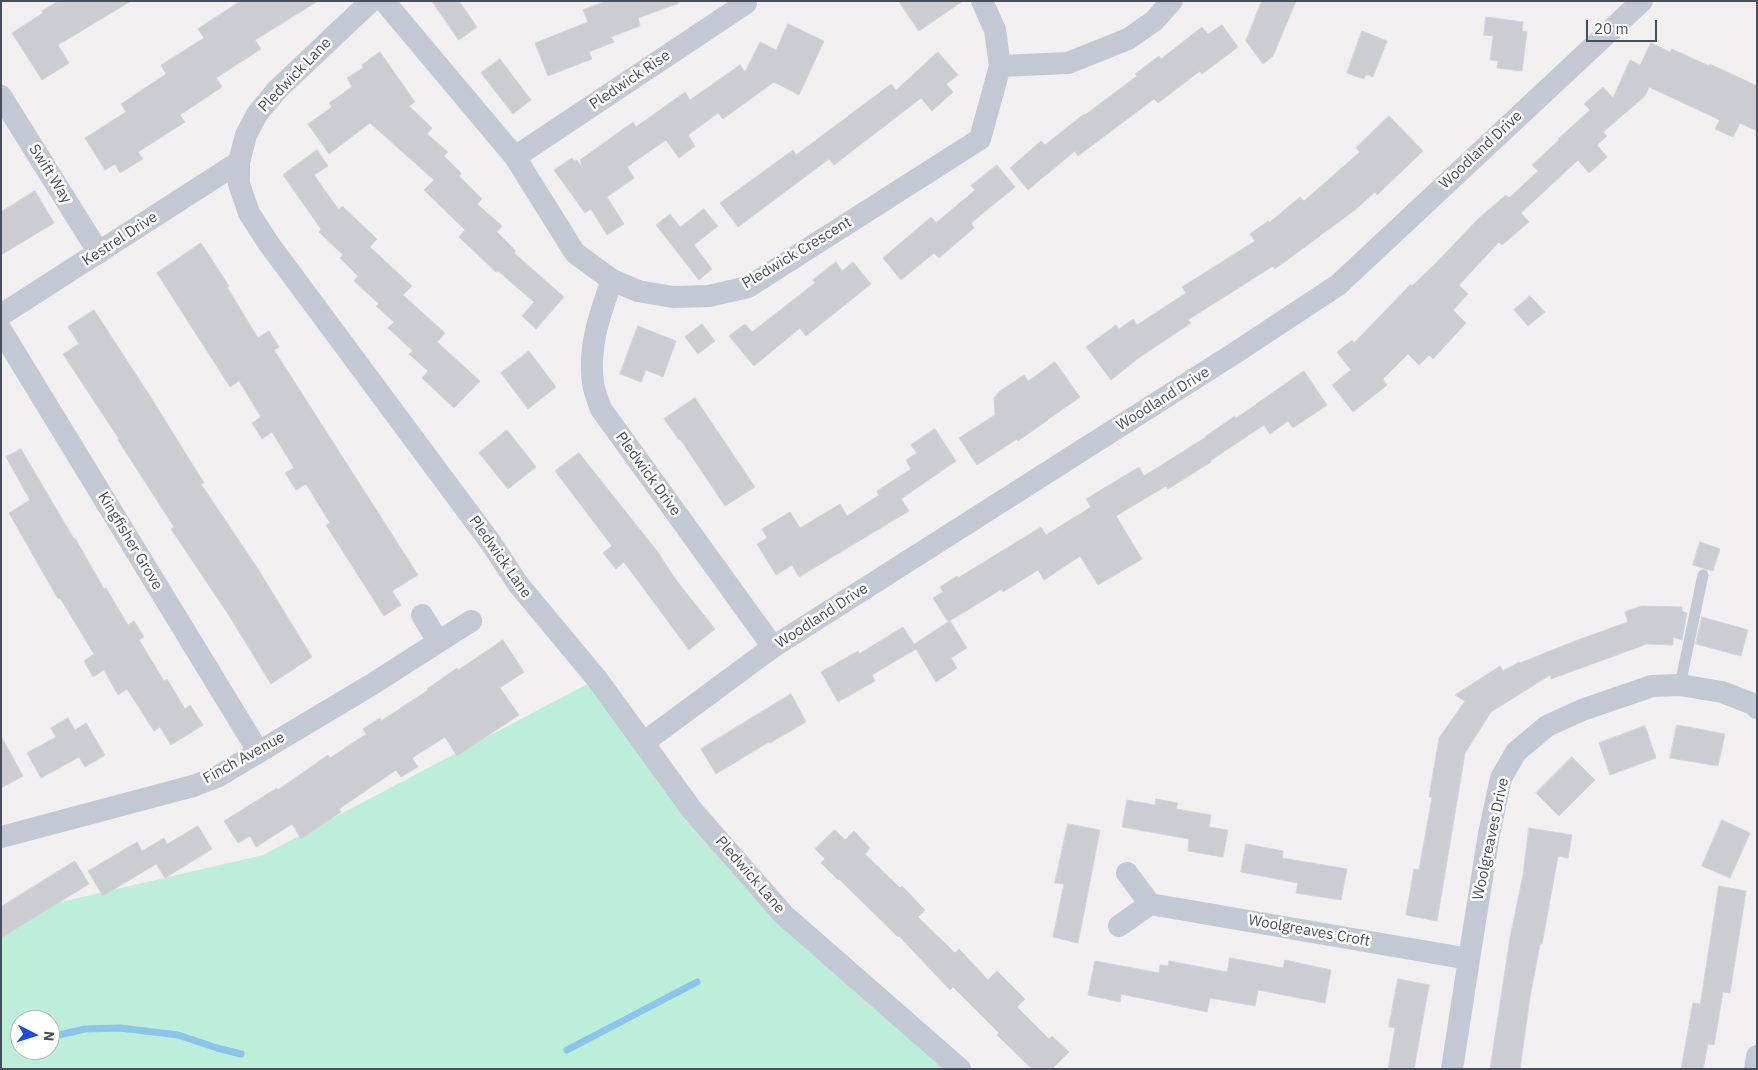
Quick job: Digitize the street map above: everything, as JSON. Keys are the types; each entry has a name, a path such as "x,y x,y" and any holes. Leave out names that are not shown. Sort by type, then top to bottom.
{"street":[{"name":"Pledwick Lane","path":"370,1 277,90 257,114 246,135 239,162 239,184 249,213 269,244 486,535 518,584 597,679 692,810 784,915 960,1069"},
{"name":"Pledwick Crescent","path":"384,1 515,157 575,253 612,280 638,291 673,297 709,296 748,287 980,138 1000,66 995,30 982,1"},
{"path":"1000,66 1068,63 1128,39 1154,21 1172,1"},
{"name":"Woodland Drive","path":"643,742 773,647 1230,356 1338,285 1642,1"},
{"name":"Pledwick Rise","path":"515,157 748,8"},
{"name":"Swift Way","path":"1,96 99,253"},
{"name":"Kestrel Drive","path":"1,315 239,162"},
{"name":"Pledwick Drive","path":"612,280 596,324 592,355 593,384 600,409 773,647"},
{"name":"Kingfisher Grove","path":"1,330 258,751"},
{"path":"422,615 438,641"},
{"name":"Finch Avenue","path":"1,836 193,786 217,777 371,685 471,621"},
{"name":"Woolgreaves Drive","path":"1452,1069 1468,959 1501,778 1516,752 1547,726 1582,710 1652,686 1680,685 1722,692 1752,704 1757,708"},
{"path":"1119,926 1150,904 1127,873"},
{"name":"Woolgreaves Croft","path":"1150,904 1468,959"},
{"path":"1755,1069 1757,1056"}],"lane":[{"path":"1680,685 1703,575"}],"green space":[{"path":"597,679 784,915 960,1069 1,1069 1,916 263,855"}],"building":[{"path":"59,1 131,1 58,45 69,63 42,80 12,33"},
{"path":"241,1 318,1 255,40 261,49 216,78 222,87 180,115 185,122 138,152 143,159 120,173 115,164 105,170 85,138 126,112 121,104 166,74 161,65 204,38 198,29"},
{"path":"432,1 459,1 477,27 459,40"},
{"path":"606,1 678,1 679,3 638,18 640,26 611,37 614,42 589,52 592,59 548,76 535,43 588,22 583,10"},
{"path":"899,1 963,1 919,31"},
{"path":"1262,1 1296,1 1273,56 1263,64 1246,41"},
{"path":"1486,17 1523,22 1522,31 1527,32 1522,71 1497,68 1498,61 1490,60 1493,36 1484,35"},
{"path":"788,24 824,41 799,95 774,82 723,119 718,113 688,135 695,146 679,158 666,140 627,167 634,178 607,197 624,224 607,235 591,209 585,213 554,170 572,158 574,161 577,160 583,169 580,160 633,122 636,127 685,92 690,100 740,65 745,72 760,42 776,50"},
{"path":"1222,25 1238,47 1202,74 1200,71 1158,103 1154,99 1078,156 1075,151 1028,190 1010,168 1041,141 1045,145 1137,76 1135,74 1159,56 1161,59 1202,27 1208,34"},
{"path":"1362,31 1387,41 1373,77 1366,74 1364,79 1347,73"},
{"path":"1651,43 1670,52 1672,49 1709,66 1710,64 1757,86 1757,131 1740,123 1733,137 1715,129 1720,120 1649,87 1645,96 1603,132 1607,136 1597,145 1607,157 1589,173 1578,160 1521,213 1529,222 1502,245 1499,242 1459,285 1468,294 1453,310 1466,323 1433,359 1429,355 1419,365 1408,354 1383,379 1387,385 1353,412 1332,385 1351,370 1337,352 1352,340 1354,343 1478,219 1506,195 1509,198 1538,171 1532,165 1590,110 1584,104 1603,87 1613,98 1630,60 1640,65"},
{"path":"380,52 415,102 409,106 432,128 427,134 448,152 444,156 461,173 459,176 482,199 477,204 502,226 497,232 516,251 514,253 564,297 536,329 522,316 534,302 498,271 496,272 459,237 465,230 424,190 434,180 370,123 329,154 308,124 332,107 329,103 352,87 347,78 363,68 362,65"},
{"path":"938,52 958,75 946,84 953,92 932,111 921,98 834,165 829,159 738,227 720,203 793,150 796,155 891,84 896,90"},
{"path":"500,59 531,100 513,114 481,73"},
{"path":"1389,116 1423,151 1377,195 1375,192 1355,210 1275,269 1273,266 1188,320 1191,323 1140,357 1111,380 1086,347 1116,325 1119,329 1133,319 1137,325 1186,293 1182,287 1255,241 1250,234 1268,221 1269,223 1300,197 1304,201 1360,152 1356,148"},
{"path":"317,150 328,166 314,175 339,210 342,206 377,239 370,247 412,286 403,295 445,333 437,342 480,381 454,408 422,378 428,371 409,354 413,351 388,328 394,322 376,306 379,304 354,281 358,276 340,258 343,255 319,232 321,229 283,175"},
{"path":"997,165 1015,187 971,223 974,228 939,258 934,253 901,280 883,258 931,217 936,223 975,190 971,186"},
{"path":"35,191 54,223 1,255 1,212"},
{"path":"704,209 718,226 694,245 712,269 699,280 656,225 670,214 680,227"},
{"path":"201,243 229,286 227,287 258,338 269,331 279,347 274,350 418,575 392,591 401,605 384,616 326,525 330,523 306,484 296,490 285,473 294,468 272,432 262,439 252,423 261,417 239,381 230,387 157,273"},
{"path":"836,262 842,271 853,262 871,284 806,336 800,328 754,366 729,336 745,324 752,332 815,283 813,280"},
{"path":"1530,296 1545,312 1528,326 1514,310"},
{"path":"94,310 204,483 201,484 258,569 312,657 271,684 228,614 171,529 174,527 119,439 63,354 79,344 68,327"},
{"path":"702,324 715,341 698,354 685,337"},
{"path":"638,326 676,341 663,377 646,370 641,382 620,374"},
{"path":"529,351 556,387 528,409 501,373"},
{"path":"1055,362 1080,397 1018,441 1017,439 977,465 959,438 995,415 994,398 1000,391 1024,375 1028,381"},
{"path":"1304,371 1327,405 1293,428 1288,421 1270,434 1264,425 1168,489 1166,486 1116,516 1142,559 1098,585 1080,556 1044,580 1038,570 1003,592 1002,589 948,622 933,598 943,592 940,587 1041,527 1046,535 1091,507 1086,499 1139,467 1144,476 1206,437 1235,416 1236,418"},
{"path":"695,398 755,487 725,506 680,439 664,419"},
{"path":"935,429 956,461 901,499 909,511 799,577 792,565 776,575 757,544 767,538 762,529 790,512 800,528 840,504 847,516 879,495 877,491 911,469 906,460 917,453 911,445"},
{"path":"507,430 536,467 508,489 479,453"},
{"path":"21,449 104,589 106,588 128,625 134,621 144,637 139,640 164,681 167,679 185,709 190,705 203,725 171,745 160,727 154,731 127,689 118,695 104,670 93,677 84,661 94,654 60,598 58,599 9,513 30,500 6,457"},
{"path":"579,453 657,551 676,580 715,629 689,650 624,562 616,569 603,553 612,546 555,471"},
{"path":"1700,542 1720,549 1713,571 1693,565"},
{"path":"1642,606 1682,607 1682,611 1687,613 1682,640 1673,637 1673,645 1647,644 1551,679 1550,675 1491,712 1465,753 1437,921 1406,915 1414,869 1419,870 1432,797 1429,797 1439,738 1465,701 1455,695 1500,666 1503,671 1519,662 1628,622 1625,612"},
{"path":"1702,617 1748,630 1741,656 1696,644"},
{"path":"950,621 967,648 951,658 957,668 936,682 916,649 872,675 875,681 838,702 821,672 858,651 859,654 903,627 914,644"},
{"path":"503,640 524,672 500,688 519,715 457,756 445,737 412,758 418,767 401,777 396,770 339,809 341,812 301,839 292,824 256,847 250,836 238,843 224,821 277,788 278,790 328,755 330,758 366,734 363,729 380,718 381,721 457,668 458,670"},
{"path":"791,694 806,722 716,774 701,749"},
{"path":"68,718 75,730 86,723 105,755 85,767 79,757 41,778 27,753 56,737 51,728"},
{"path":"1677,725 1725,734 1718,766 1670,758"},
{"path":"1645,726 1656,758 1610,775 1599,743"},
{"path":"1,736 23,776 1,788"},
{"path":"1572,757 1595,780 1559,816 1536,793"},
{"path":"1156,799 1178,803 1176,809 1211,815 1209,827 1228,830 1223,857 1188,851 1189,839 1122,827 1127,800 1155,805"},
{"path":"1722,820 1750,833 1730,878 1702,866"},
{"path":"1068,824 1100,830 1078,943 1053,937 1064,884 1055,883"},
{"path":"198,826 212,849 165,878 156,864 103,896 88,871 137,842 142,851 164,838 167,844"},
{"path":"1529,828 1572,835 1568,858 1558,856 1530,997 1520,1069 1490,1069 1510,938 1523,875"},
{"path":"835,830 845,840 854,831 870,848 865,854 900,888 902,886 925,910 918,917 955,953 959,949 988,980 997,971 1025,999 1017,1007 1049,1039 1052,1036 1069,1052 1052,1069 1032,1069 997,1035 999,1033 953,987 950,990 899,936 821,863 825,859 815,849"},
{"path":"1246,844 1283,851 1282,858 1347,869 1341,900 1296,893 1298,883 1241,872"},
{"path":"75,861 89,884 1,938 1,907"},
{"path":"1719,886 1746,891 1730,993 1723,992 1714,1045 1708,1044 1703,1069 1681,1069 1693,1003 1700,1004"},
{"path":"1230,958 1283,968 1285,960 1331,970 1325,1003 1258,990 1255,1006 1210,998 1207,1012 1121,994 1120,1002 1088,995 1095,961 1159,973 1160,965 1168,966 1169,961 1227,972"},
{"path":"1398,979 1429,985 1414,1069 1388,1069 1395,1028 1389,1027"}],"waterway":[{"path":"567,1050 697,982"},
{"path":"60,1035 85,1029 120,1028 178,1035 241,1054"}]}
